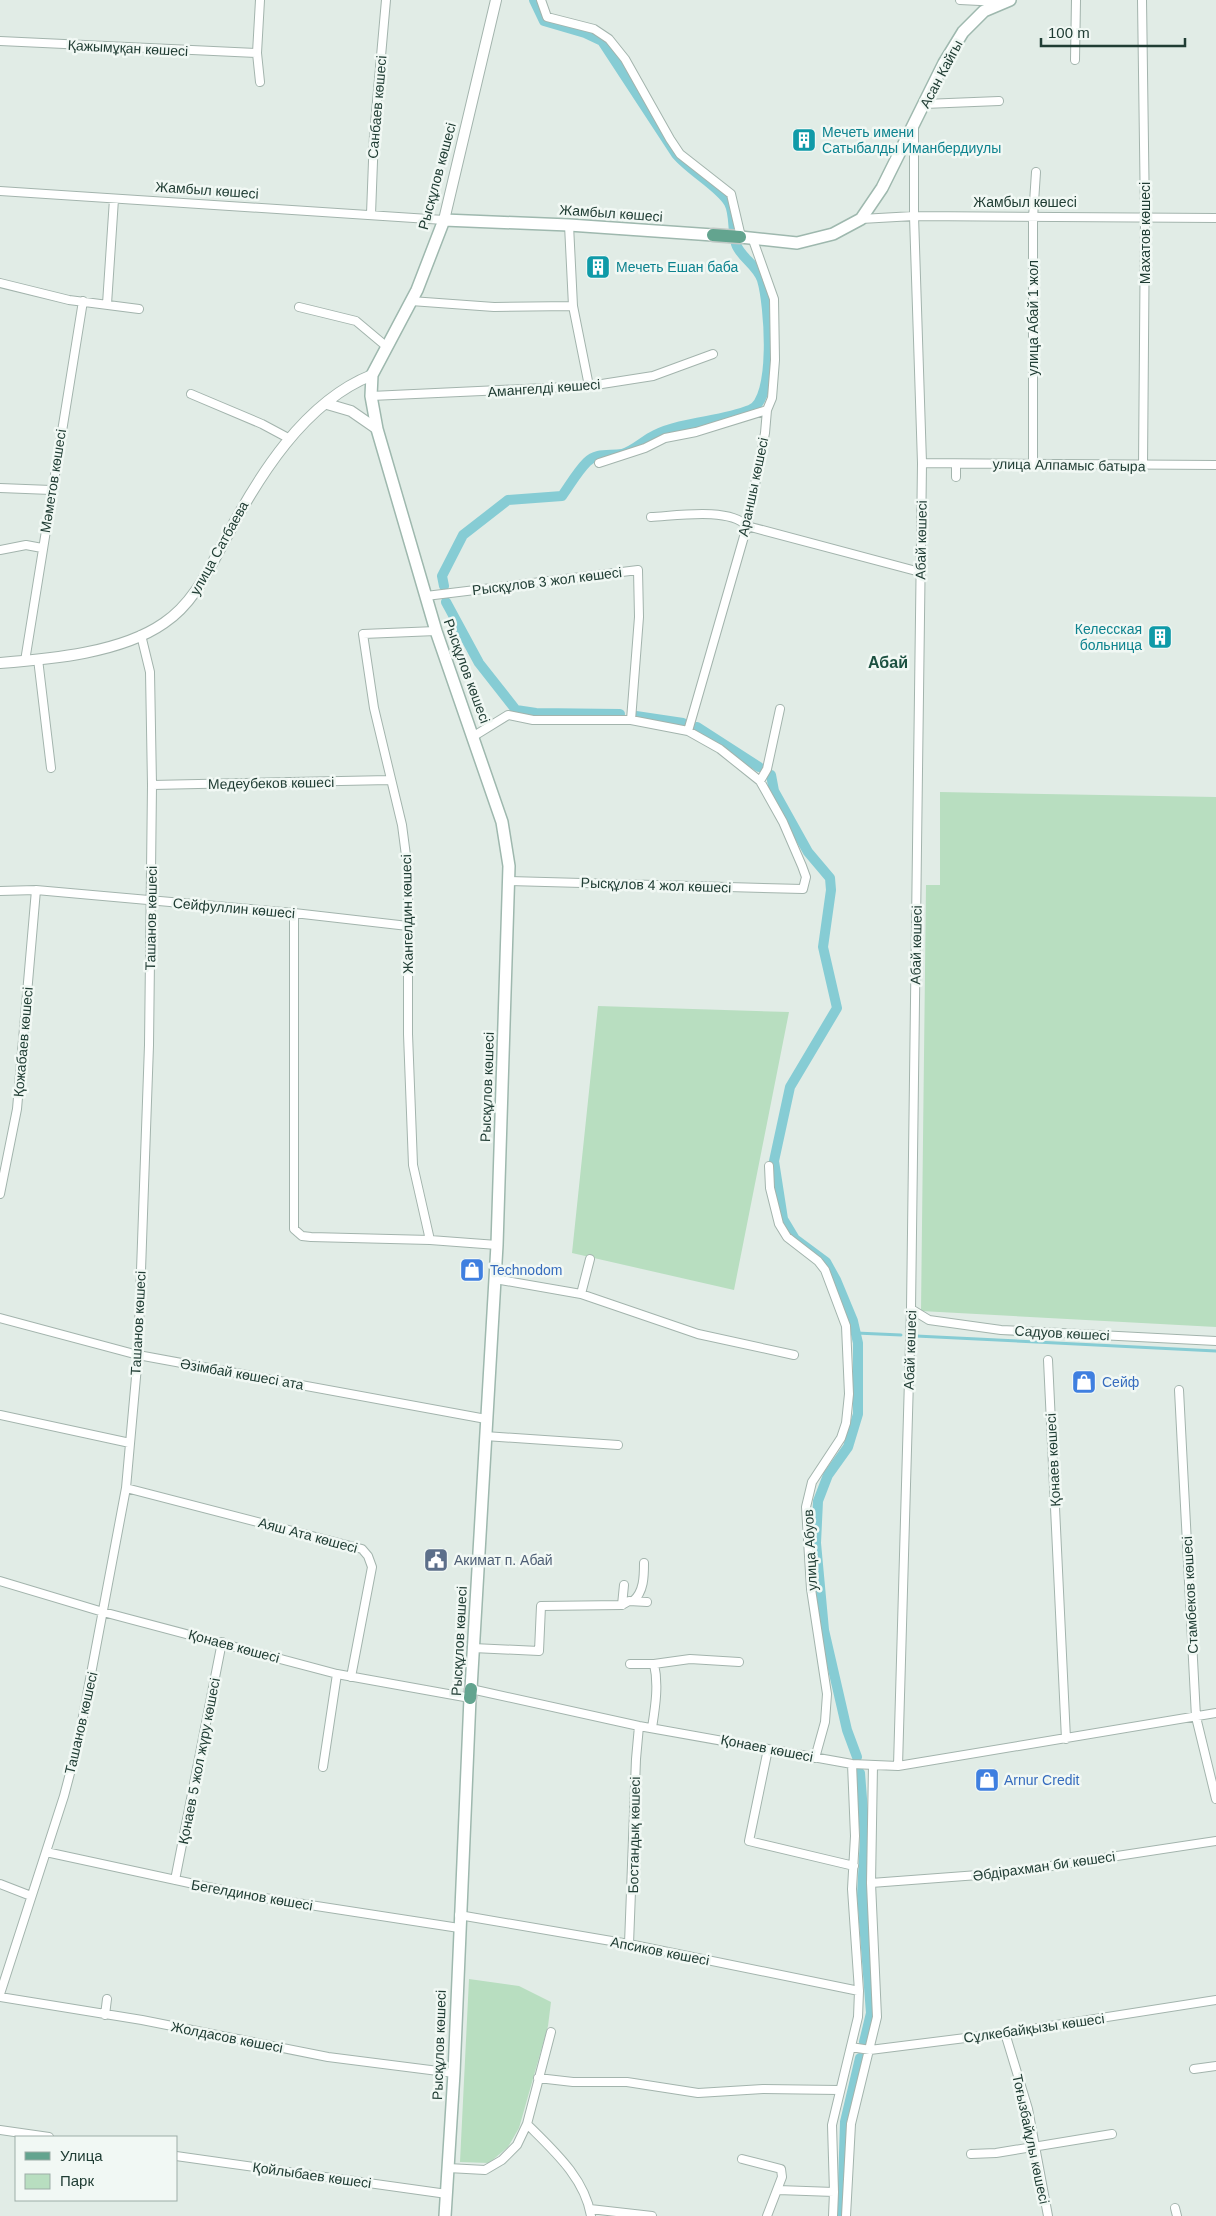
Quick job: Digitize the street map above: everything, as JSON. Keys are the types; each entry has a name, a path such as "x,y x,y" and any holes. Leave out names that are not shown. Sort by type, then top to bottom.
{"main road":[{"name":"Асан Кайгы","path":"861,219 882,188 944,63 963,32 977,17 1006,1"},
{"name":"Жамбыл көшесі","path":"444,220 569,225 741,237 753,240 797,243 833,234 861,219"},
{"name":"Рысқұлов көшесі","path":"444,220 411,302 372,375 371,396 377,428 436,631 474,736 502,822 508,851 510,881 497,1245 473,1648 459,1915 454,2073 445,2216"}],"street":[{"path":"260,0 257,54 260,82"},
{"name":"Санбаев көшесі","path":"371,214 374,136 386,0"},
{"name":"Рысқұлов көшесі","path":"444,220 496,0"},
{"path":"541,0 547,17 594,29 610,38 625,59 680,154 731,194 741,237"},
{"path":"960,0 1006,1"},
{"path":"1075,60 1076,0"},
{"name":"Махатов көшесі","path":"1142,0 1145,217 1143,466"},
{"name":"Қажымұқан көшесі","path":"0,41 257,54"},
{"path":"924,104 999,101"},
{"name":"Абай көшесі","path":"898,1766 911,1309 922,463 914,216 914,125"},
{"name":"улица Абай 1 жол","path":"1033,464 1033,218 1036,172"},
{"name":"Жамбыл көшесі","path":"0,191 444,220"},
{"path":"107,304 114,199"},
{"name":"Жамбыл көшесі","path":"861,219 914,216 1216,218"},
{"path":"569,225 573,306 589,386"},
{"name":"Араншы көшесі","path":"688,731 747,526 765,433 767,410 772,398 776,312 771,287 753,240"},
{"path":"0,283 83,301 139,309"},
{"name":"Мәметов көшесі","path":"25,661 51,490 83,301"},
{"path":"411,302 494,307 573,306"},
{"path":"299,307 356,321 388,347"},
{"name":"Амангелді көшесі","path":"371,396 589,386 653,376 713,354"},
{"name":"улица Сатбаева","path":"0,663 102,649 141,636 174,616 193,595 254,485 290,439 349,386 372,375"},
{"path":"191,394 255,421 290,439"},
{"path":"327,404 351,411 377,428"},
{"path":"599,463 645,448 665,438 696,432 767,410"},
{"name":"улица Алпамыс батыра","path":"922,463 1216,465"},
{"path":"956,464 956,477"},
{"path":"0,488 51,490"},
{"path":"651,517 719,515 742,520 747,526 920,572"},
{"path":"0,550 26,546 42,548"},
{"name":"Рысқұлов 3 жол көшесі","path":"426,596 638,570 639,617 631,720"},
{"name":"Жангелдин көшесі","path":"430,1240 414,1165 408,1034 408,871 402,825 374,708 363,634 436,631"},
{"name":"Ташанов көшесі","path":"0,1996 46,1852 78,1743 126,1488 138,1355 149,1045 152,785 150,672 141,636"},
{"path":"38,659 51,768"},
{"path":"474,736 508,715 534,720 631,720 688,731 720,749 760,781 767,769 780,709"},
{"name":"Медеубеков көшесі","path":"152,785 390,780"},
{"name":"Рысқұлов 4 жол көшесі","path":"510,881 803,889 806,877 802,866 783,822 760,781"},
{"name":"Сейфуллин көшесі","path":"0,891 36,890 294,913 408,926"},
{"name":"Қожабаев көшесі","path":"0,1194 17,1110 36,890"},
{"path":"294,913 292,1047 294,1229 302,1236 311,1237 430,1240 497,1245"},
{"name":"улица Абуов","path":"769,1166 770,1188 779,1224 787,1237 825,1270 846,1326 850,1394 846,1423 841,1438 812,1482 806,1506 811,1589 827,1694 825,1722 816,1758"},
{"path":"580,1294 590,1259"},
{"path":"495,1279 580,1294 698,1334 794,1355"},
{"name":"Садуов көшесі","path":"911,1309 929,1320 1001,1330 1216,1341"},
{"name":"Әзімбай көшесі ата","path":"0,1318 138,1355 486,1419"},
{"name":"Қонаев көшесі","path":"1048,1360 1066,1739"},
{"name":"Стамбеков көшесі","path":"1179,1390 1196,1717 1216,1799"},
{"path":"0,1414 130,1443"},
{"path":"485,1436 618,1445"},
{"name":"Аяш Ата көшесі","path":"126,1488 362,1549 368,1556 372,1567 351,1677"},
{"path":"473,1648 538,1651 541,1606 622,1605 633,1600 640,1593 644,1563"},
{"name":"Қонаев көшесі","path":"0,1581 104,1612 337,1674 471,1694 852,1764 898,1766 1216,1713"},
{"path":"622,1605 624,1585"},
{"path":"633,1600 647,1602"},
{"name":"Қонаев 5 жол жүру көшесі","path":"176,1880 222,1642"},
{"path":"630,1664 654,1664 690,1659 739,1662"},
{"path":"652,1728 655,1708 656,1673 654,1664"},
{"path":"323,1767 337,1674"},
{"name":"Бостандық көшесі","path":"629,1944 632,1919 636,1759 639,1726"},
{"path":"768,1749 749,1841 854,1866"},
{"path":"832,2216 834,2192 832,2125 858,2017 859,1991 852,1889 855,1836 852,1764"},
{"path":"846,2216 851,2124 877,2018 871,1883 873,1765"},
{"name":"Әбдірахман би көшесі","path":"871,1883 1005,1873 1216,1840"},
{"name":"Бегелдинов көшесі","path":"46,1852 294,1903 459,1928"},
{"path":"0,1884 31,1896"},
{"name":"Апсиков көшесі","path":"459,1915 629,1944 859,1991"},
{"name":"Жолдасов көшесі","path":"0,1996 142,2020 328,2057 454,2073"},
{"path":"105,2015 107,2000"},
{"name":"Сұлкебайқызы көшесі","path":"851,2047 870,2050 1005,2033 1216,2000"},
{"path":"448,2168 476,2170 493,2166 517,2145 527,2124 551,2032"},
{"name":"Тоғызбайұлы көшесі","path":"1005,2033 1028,2109 1048,2216"},
{"path":"1194,2069 1216,2066"},
{"path":"538,2078 573,2082 627,2082 698,2093 763,2089 839,2090"},
{"path":"527,2124 554,2150 565,2164 585,2194 591,2213 652,2216"},
{"path":"0,2130 42,2136"},
{"path":"971,2154 996,2153 1112,2134"},
{"name":"Қойлыбаев көшесі","path":"178,2156 447,2194"},
{"path":"742,2159 781,2168 782,2177 767,2216"},
{"path":"778,2190 834,2192"}],"green space":[{"path":"940,792 1216,797 1216,1327 921,1311 926,885 940,885"},
{"path":"598,1006 789,1012 734,1290 572,1253"},
{"path":"469,1979 519,1986 551,2002 548,2026 519,2128 508,2147 489,2163 460,2162"}],"waterway":[{"path":"444,586 442,576 463,535 508,500 562,496 583,466 595,457 622,454 666,430 750,410 759,402 768,371 769,350 765,292 760,275 738,249 729,203 719,191 676,154 602,41 585,33 544,21 534,0"},
{"path":"446,602 479,663 516,710 536,713 620,714"},
{"path":"636,716 683,723"},
{"path":"697,727 759,767"},
{"path":"771,775 774,791 808,852 830,878 831,890 823,947 837,1008 790,1087 774,1161 783,1219 795,1239 826,1262 836,1280 853,1321 858,1343 858,1414 848,1447 828,1475 818,1501 816,1543 824,1630 847,1730 857,1757"},
{"path":"856,1333 901,1335"},
{"path":"916,1336 1216,1351"},
{"path":"860,1773 865,1837 862,1896 871,2013 864,2042"},
{"path":"842,2216 845,2122 860,2058"}],"place":[{"name":"Мечеть имени Сатыбалды Иманбердиулы","path":"804,140"},
{"name":"Мечеть Ешан баба","path":"598,267"},
{"name":"Келесская больница","path":"1160,637"},
{"name":"Technodom","path":"472,1270"},
{"name":"Сейф","path":"1084,1382"},
{"name":"Акимат п. Абай","path":"436,1560"},
{"name":"Arnur Credit","path":"987,1780"}],"district":[{"name":"Абай","path":"888,662"}]}
